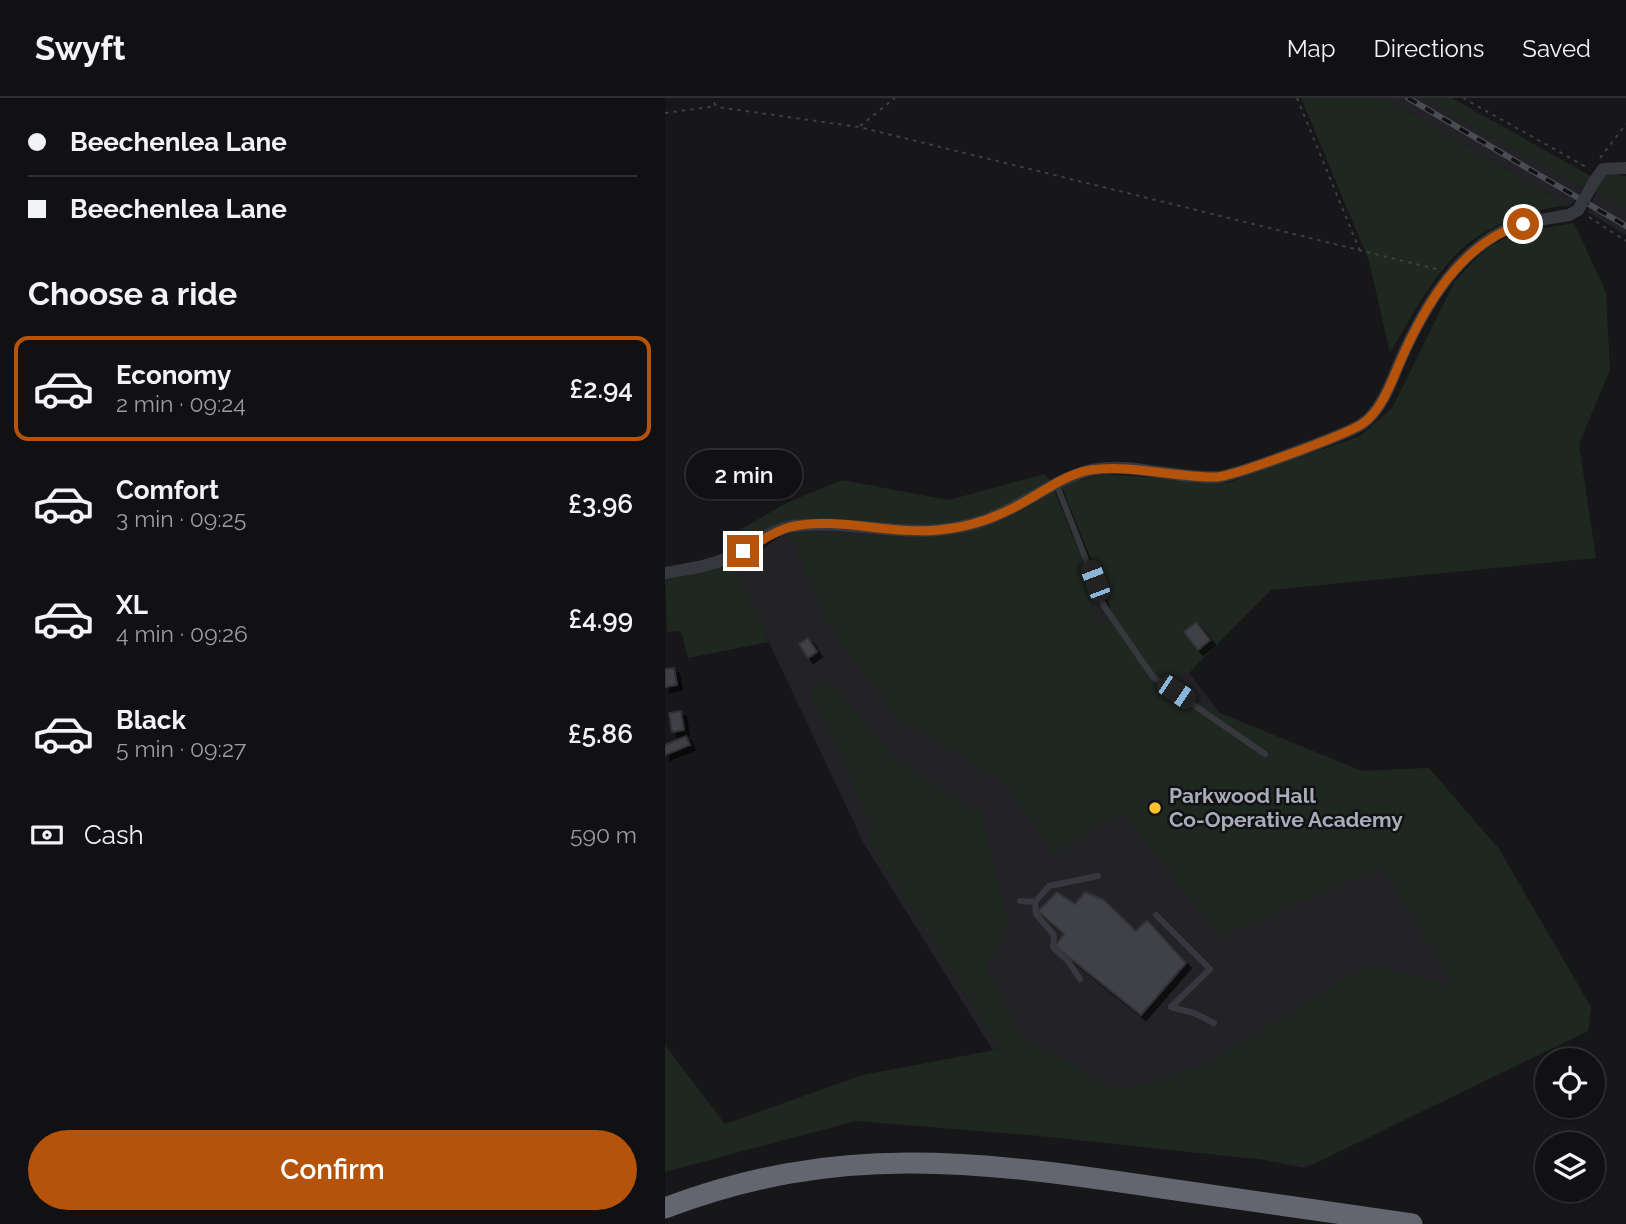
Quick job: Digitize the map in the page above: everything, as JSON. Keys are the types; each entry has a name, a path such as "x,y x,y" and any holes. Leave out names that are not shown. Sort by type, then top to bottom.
{"highway":[{"path":"665,1208 742,1184 811,1169 926,1161 1069,1174 1412,1224"}],"street":[{"path":"665,573 728,558 792,526 834,526 906,533 981,522 1010,510 1056,483 1089,470 1135,470 1220,477 1363,424 1388,390 1409,341 1452,272 1478,245 1505,230 1569,215 1578,209 1596,176 1603,169 1626,168"}],"lane":[{"path":"1056,483 1104,606 1153,677 1265,754"},
{"path":"1035,902 1049,886 1098,877"},
{"path":"1020,901 1035,902"},
{"path":"1035,902 1037,914 1054,934 1053,947 1068,961 1080,979"},
{"path":"1156,915 1210,969 1171,1007 1214,1023"}],"path":[{"path":"714,98 717,107 859,127 1360,252 1452,272"},
{"path":"859,127 895,98"},
{"path":"1297,98 1360,252"},
{"path":"1463,98 1596,176 1600,156 1626,124"},
{"path":"665,113 710,107 714,103"},
{"path":"1578,209 1626,241"}],"shaded area":[{"path":"1301,98 1385,98 1570,206 1544,209 1515,218 1487,231 1465,246 1433,283 1390,353 1369,261"},
{"path":"1385,98 1452,98 1583,189 1570,206"},
{"path":"1424,98 1452,98 1591,176 1583,188"},
{"path":"1606,174 1626,176 1626,209 1595,191"},
{"path":"1601,182 1626,196 1626,235 1588,212"},
{"name":"Parkwood Hall Co-Operative Academy","path":"1574,223 1606,292 1610,370 1579,444 1596,558 1271,590 1189,673 1169,676 1207,708 1362,771 1429,768 1499,849 1591,1007 1588,1031 1553,1048 1535,1048 1535,1057 1312,1165 1039,1136 856,1121 665,1172 665,1045 725,1124 862,1075 1000,1049 865,836 875,833 809,690 829,680 891,754 980,813 1009,924 985,968 1020,1036 1120,1090 1204,1065 1367,965 1454,986 1381,867 1219,937 1121,811 1054,854 1001,779 896,717 827,624 788,531 907,538 985,525 1054,490 1099,601 1089,607 1101,635 1110,606 1061,485 1103,474 1227,483 1360,436 1392,408 1455,281 1486,248 1516,233"},
{"path":"1044,474 1051,481 1003,509 937,527 787,522 728,546 733,534 786,503 842,480 949,500"},
{"name":"Parkwood Hall Co-Operative Academy","path":"1054,490 1102,608 1168,676 1189,673 1220,713 1362,771 1429,768 1499,849 1591,1007 1588,1031 1553,1048 1535,1048 1535,1057 1304,1168 1032,1113 864,844 732,564 747,560 788,531"},
{"path":"732,564 769,642 688,658 681,631 667,632 665,579"}],"building":[{"path":"1196,622 1210,640 1198,650 1184,632"},
{"path":"808,638 817,652 808,658 799,644"},
{"path":"674,668 677,685 665,687 665,669"},
{"path":"681,711 684,730 672,732 669,713"},
{"path":"686,736 690,745 665,755 665,745"},
{"path":"1057,892 1075,904 1085,892 1103,899 1136,931 1147,920 1186,963 1141,1015 1055,946 1064,934 1038,911"}],"railway":[{"path":"1408,98 1626,226"}],"place":[{"name":"Parkwood Hall Co-Operative Academy","path":"1155,808"}],"route":[{"path":"743,551 792,526 834,526 906,533 941,530 981,522 1010,510 1056,483 1089,470 1135,470 1220,477 1363,424 1388,390 1409,341 1452,272 1478,245 1505,230 1523,224"}]}
